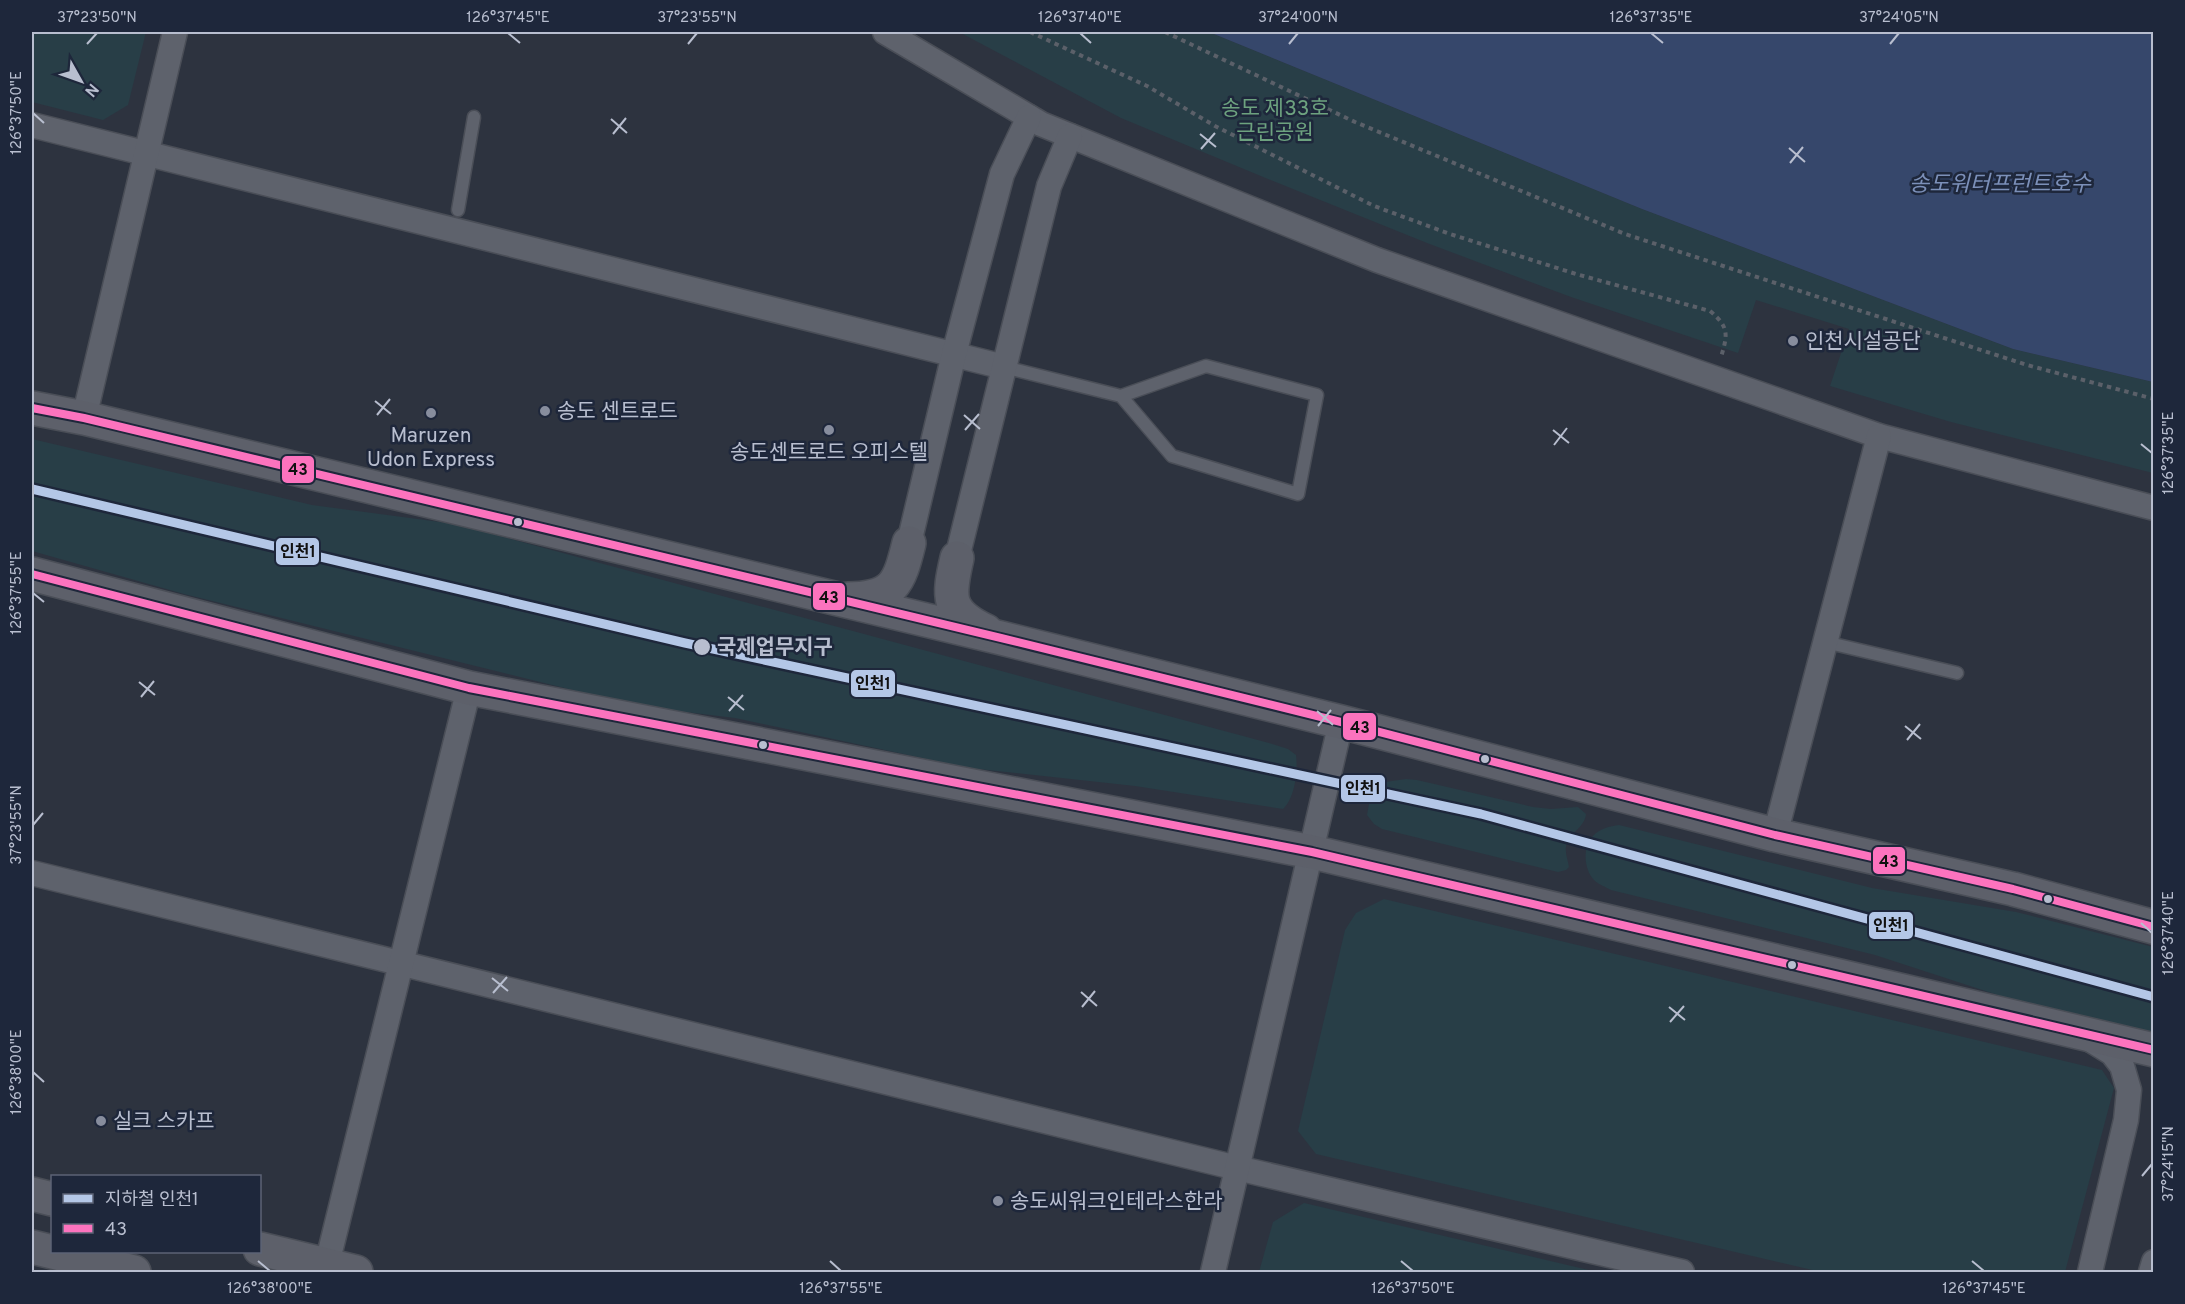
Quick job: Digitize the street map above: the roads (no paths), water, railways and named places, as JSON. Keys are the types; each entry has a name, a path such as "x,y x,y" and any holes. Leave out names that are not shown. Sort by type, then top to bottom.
{"main road":[{"path":"32,408 84,418 1001,638 1775,835 2013,889 2154,927"},
{"path":"841,599 869,599 883,594 900,575 909,543"},
{"path":"957,558 950,587 952,602 961,616 1001,638"},
{"path":"32,574 469,688 1312,852 2154,1050"},
{"path":"32,1194 51,1199"},
{"path":"32,1247 51,1252"},
{"path":"261,1249 336,1270"},
{"path":"56,1253 134,1272"}],"street":[{"path":"84,418 175,32"},
{"path":"885,32 1029,117 1070,136 1377,260 1879,436 2154,508"},
{"path":"909,543 954,354 1002,174 1029,117"},
{"path":"32,125 1004,367"},
{"path":"957,558 1049,186 1070,136"},
{"path":"1775,835 1879,436"},
{"path":"336,1270 400,963 469,688"},
{"path":"1213,1272 1341,723"},
{"path":"32,873 1238,1168 1682,1272"},
{"path":"2067,1028 2100,1044 2112,1053 2122,1066 2129,1090 2126,1120 2090,1272"},
{"path":"2151,1272 2154,1262"}],"lane":[{"path":"458,210 474,117"},
{"path":"1004,367 1121,396 1206,366 1317,395 1298,494 1172,456 1121,396"},
{"path":"1825,642 1957,673"}],"water":[{"name":"송도워터프런트호수","path":"1209,32 2153,32 2153,382 2013,349 1642,209"}],"metro line":[{"name":"인천1","path":"32,489 685,643 1481,814 2154,997"}],"place":[{"name":"인천시설공단","path":"1793,341"},
{"name":"송도 센트로드","path":"545,411"},
{"name":"Maruzen Udon Express","path":"431,413"},
{"name":"송도센트로드 오피스텔","path":"829,430"},
{"name":"국제업무지구","path":"702,647"},
{"name":"실크 스카프","path":"101,1121"},
{"name":"송도씨워크인테라스한라","path":"998,1201"}],"park label":[{"name":"송도 제33호 근린공원","path":"1275,120"}]}
